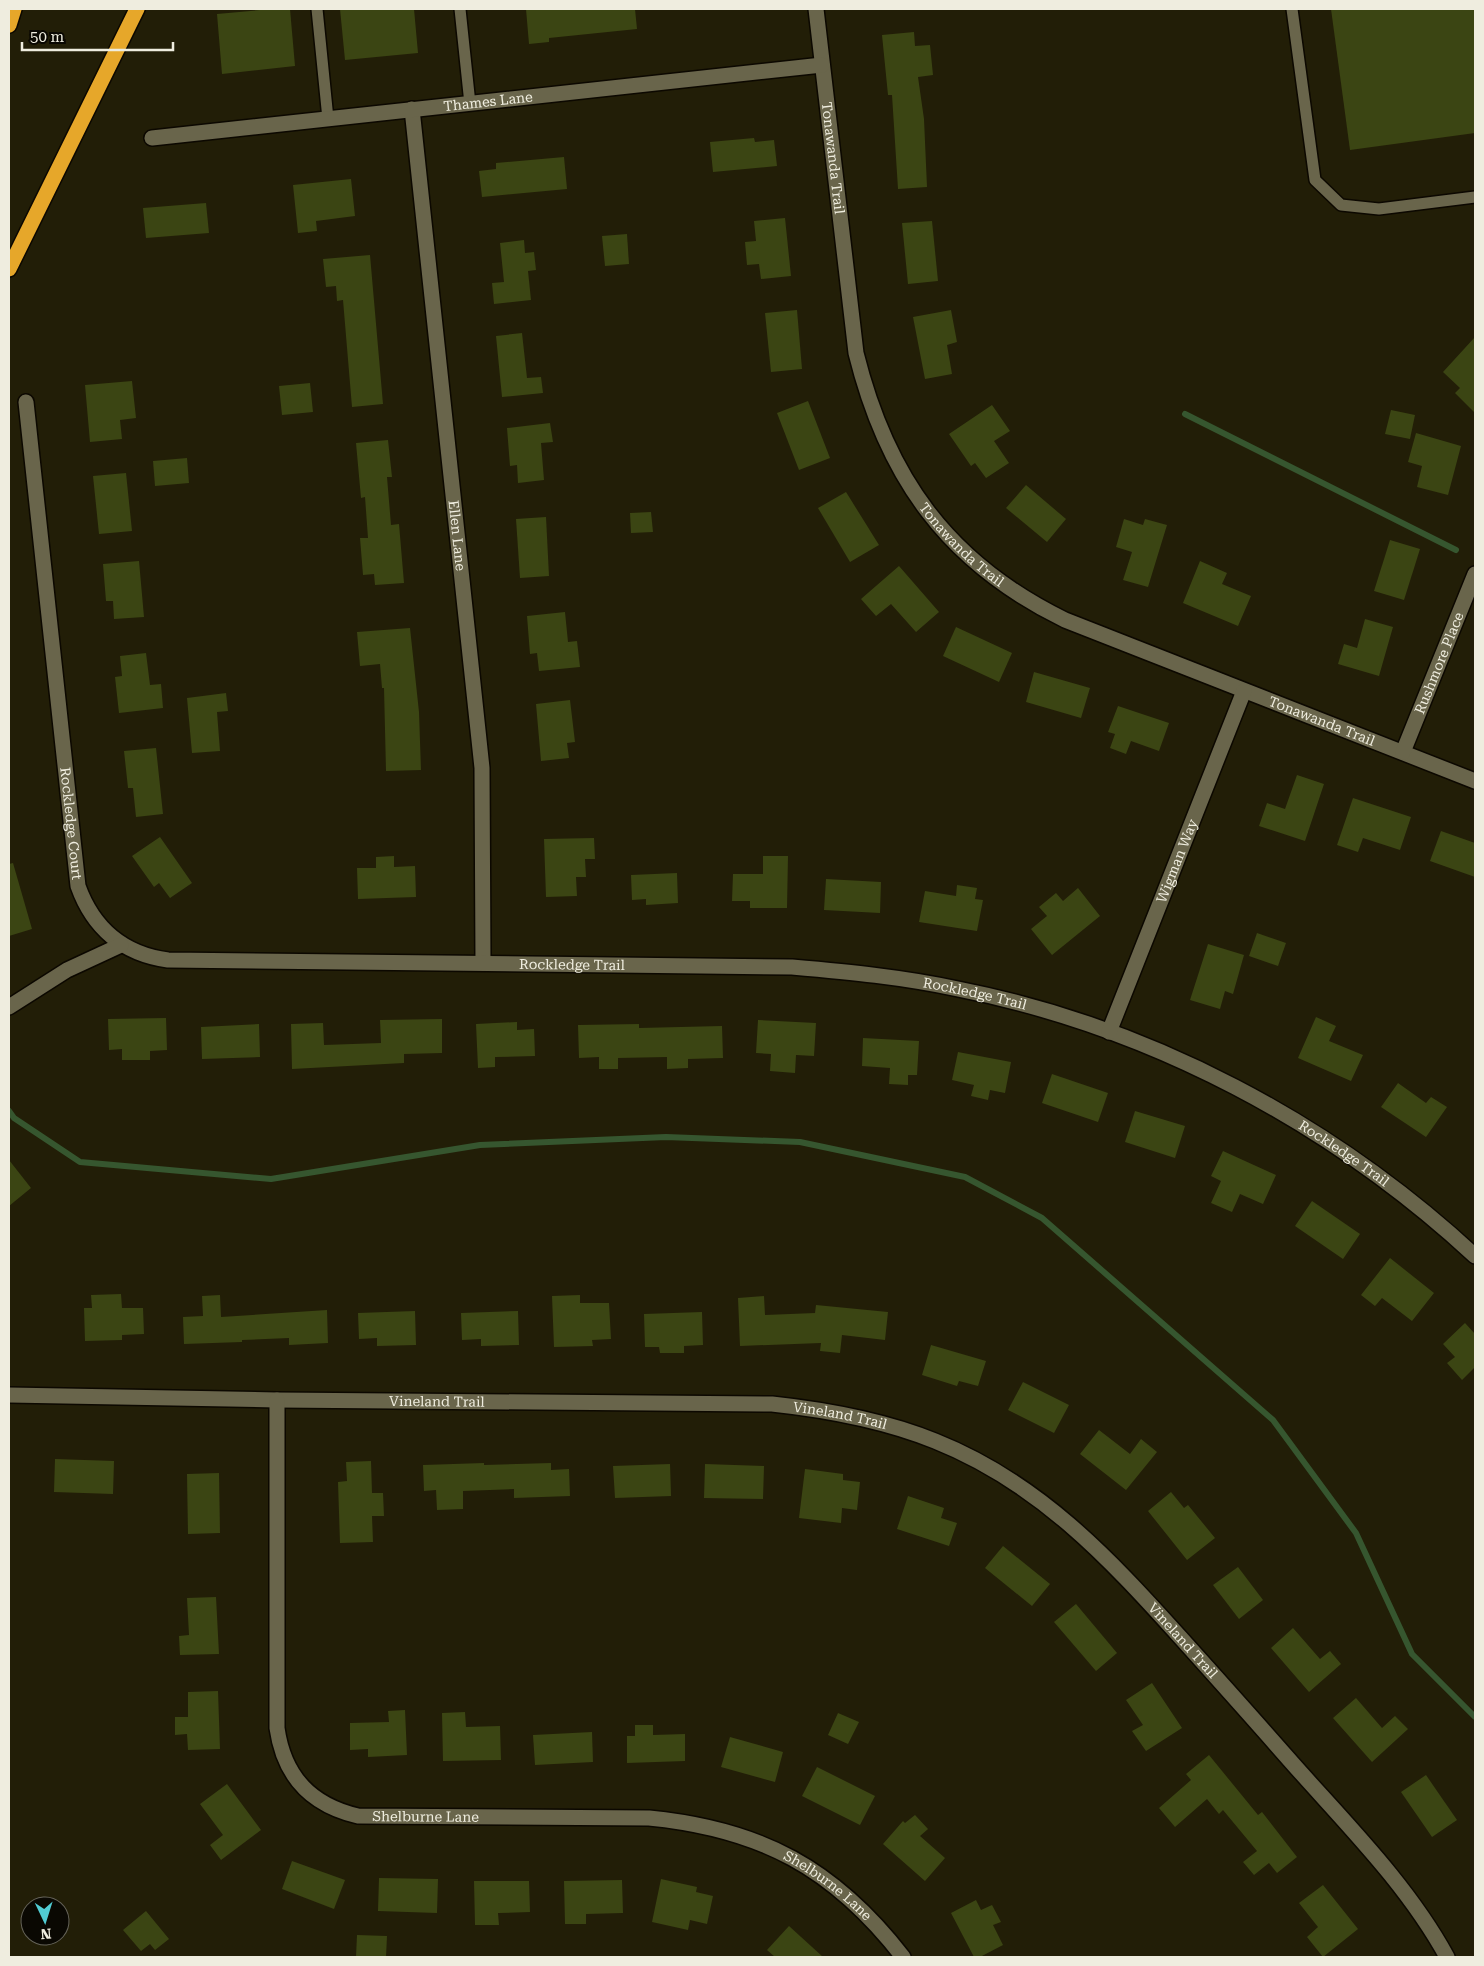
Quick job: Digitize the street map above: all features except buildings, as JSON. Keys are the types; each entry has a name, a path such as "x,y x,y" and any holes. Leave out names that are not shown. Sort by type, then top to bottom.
{"highway":[{"path":"9,25 14,9"},
{"path":"9,269 137,9"}],"street":[{"name":"Tonawanda Trail","path":"816,9 856,352 867,396 883,437 904,477 933,518 970,558 1008,589 1065,620 1475,781"},
{"name":"Thames Lane","path":"152,138 822,65"},
{"name":"Ellen Lane","path":"412,109 482,768 483,963"},
{"name":"Rockledge Court","path":"26,402 78,886 84,904 94,920 121,945 132,951 168,960 405,963"},
{"name":"Rushmore Place","path":"1403,752 1475,574"},
{"name":"Wigman Way","path":"1108,1032 1244,691"},
{"path":"9,1007 67,970 121,945"},
{"name":"Rockledge Trail","path":"405,963 746,965 855,972 959,989 1050,1012 1108,1032 1217,1078 1304,1125 1374,1173 1432,1218 1475,1256"},
{"name":"Vineland Trail","path":"9,1395 277,1400 772,1404 824,1410 876,1421 935,1441 1013,1481 1054,1510 1118,1569 1261,1727 1406,1895 1447,1957"},
{"name":"Shelburne Lane","path":"277,1400 277,1728 281,1750 290,1770 311,1795 326,1805 358,1816 649,1818 690,1822 726,1830 790,1857 819,1875 859,1906 879,1926 903,1957"}],"lane":[{"path":"317,9 328,119"},
{"path":"460,9 470,104"},
{"path":"1292,9 1315,180 1341,205 1378,209 1475,197"}],"waterway":[{"path":"1185,414 1456,550"},
{"path":"9,1111 14,1118 80,1162 271,1179 480,1145 666,1137 800,1142 965,1177 1042,1218 1273,1420 1356,1533 1412,1654 1475,1717"}]}
